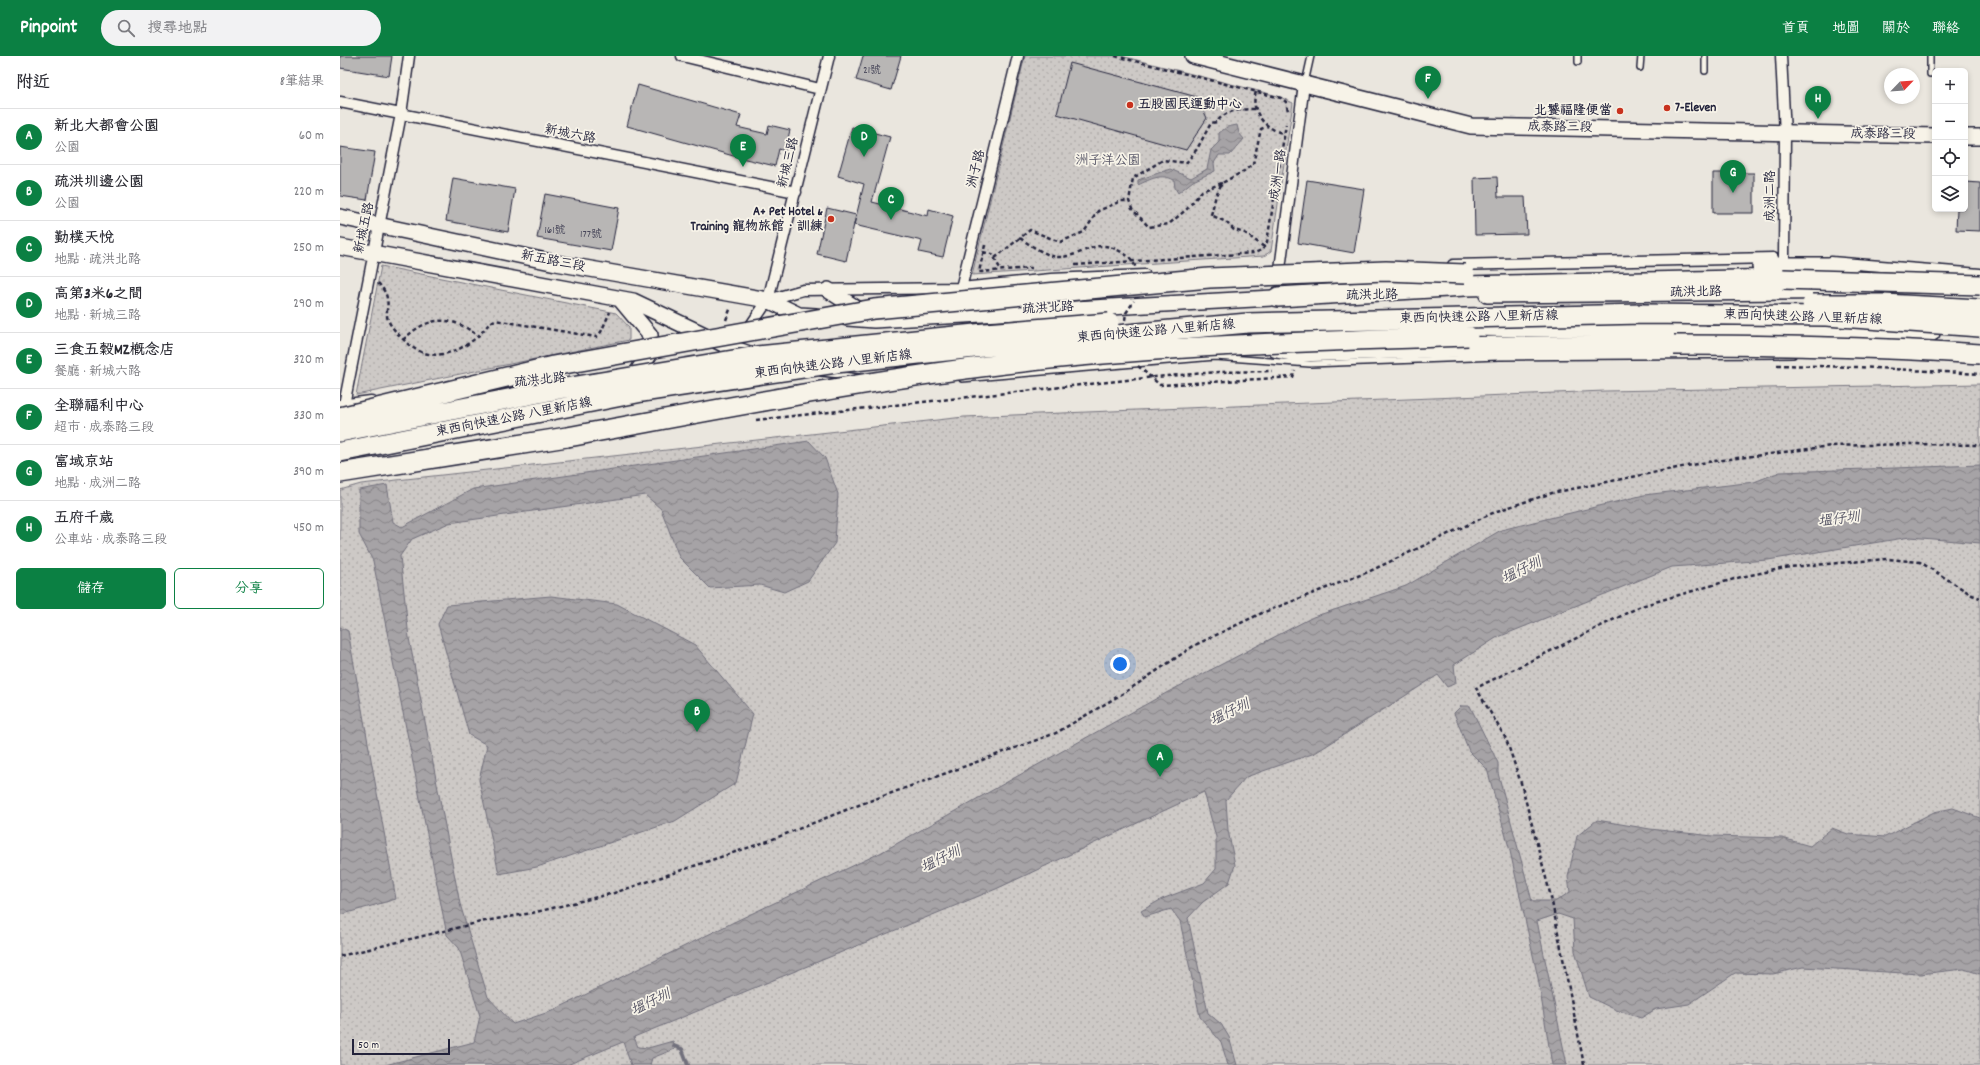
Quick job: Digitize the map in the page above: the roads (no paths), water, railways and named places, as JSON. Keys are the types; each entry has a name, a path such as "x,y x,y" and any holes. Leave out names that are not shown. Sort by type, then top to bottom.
{"highway":[{"path":"341,409 553,366 874,309 1209,278 1386,271 1465,274 1784,266 1828,267 1846,274 1866,288 1883,291"},
{"path":"1278,297 1465,286 1783,279 1980,285"},
{"name":"東西向快速公路 八里新店線","path":"340,432 559,389 757,356 985,333 1255,310 1687,303 1884,304 1980,310"},
{"name":"東西向快速公路 八里新店線","path":"340,452 642,392 828,364 983,347 1248,324 1643,314 1826,316 1980,327"},
{"path":"340,473 567,437 839,387 1030,361 1226,345 1468,336 1732,336 1792,330"},
{"path":"1242,338 1271,347 1296,352 1497,346 1781,345 1927,350 1980,354"}],"street":[{"name":"新城五路","path":"341,409 401,114 409,56"},
{"path":"682,56 820,89"},
{"name":"新城三路","path":"768,300 829,56"},
{"name":"洲子路","path":"961,288 1018,56"},
{"name":"成泰路三段","path":"1193,56 1223,60 1304,84 1470,126 1784,134 1932,136"},
{"name":"成洲二路","path":"1781,56 1784,134 1784,258"},
{"name":"成洲一路","path":"1280,270 1304,84"},
{"name":"新城六路","path":"340,102 796,192"},
{"path":"1968,137 1980,137"},
{"name":"新五路三段","path":"340,217 556,263 768,300"},
{"name":"新五路三段","path":"340,247 633,301 734,349"},
{"path":"768,300 803,290 961,288 1051,279 1280,270 1784,258 1980,274"},
{"path":"828,290 874,320"},
{"name":"疏洪北路","path":"341,409 492,386 638,372 710,368 734,349 768,300 799,315 874,320 1278,297 1883,291 1980,296"},
{"path":"620,299 650,335 651,352 638,372"},
{"path":"734,349 808,372 1220,338 1428,328 1889,331 1980,335"}],"lane":[{"path":"1304,84 1311,56"},
{"path":"1578,56 1578,62"},
{"path":"1640,56 1640,68"},
{"path":"1705,72 1706,56"},
{"path":"1930,56 1930,74"},
{"path":"1829,354 1887,344 1980,350"},
{"path":"957,379 1216,357 1310,364 1499,357 1798,355"},
{"path":"808,372 918,382"}],"water":[{"path":"1237,125 1239,133 1244,139 1230,155 1219,155 1214,163 1215,171 1193,181 1178,193 1175,188 1174,180 1165,177 1156,178 1138,185 1138,180 1170,169 1191,178 1207,169 1211,150 1219,142 1219,133 1227,127"},
{"name":"塭仔圳","path":"809,441 825,458 838,494 835,543 808,581 784,592 760,585 710,588 679,557 661,509 645,495 449,523 412,539 400,556 409,638 460,904 488,997 513,1024 552,1011 736,921 880,853 1168,692 1313,617 1406,586 1501,530 1644,495 1754,482 1780,472 1980,465 1980,543 1910,537 1768,560 1672,567 1496,638 1454,665 1456,683 1447,687 1438,675 1315,753 1246,777 1226,800 1228,830 1235,865 1229,883 1203,902 1188,918 1208,1013 1221,1024 1229,1037 1237,1065 1228,1065 1221,1042 1200,1017 1180,921 1171,909 1145,917 1141,911 1162,899 1204,883 1216,869 1216,837 1204,792 996,889 634,1037 638,1047 648,1048 673,1041 675,1049 652,1058 650,1065 631,1065 623,1042 567,1065 385,1065 474,1042 480,1016 459,948 447,935 373,561 359,534 359,490 387,485 393,522 402,527 473,489"},
{"path":"551,596 617,604 695,645 753,714 736,783 675,821 537,867 499,874 479,780 487,745 469,735 438,624 447,605"},
{"path":"340,627 348,631 396,899 340,915"},
{"path":"1461,706 1470,706 1498,763 1498,773 1532,901 1556,901 1570,892 1568,877 1577,836 1597,820 1650,829 1713,836 1782,838 1810,846 1832,828 1848,834 1885,837 1934,812 1953,808 1980,818 1980,974 1964,969 1920,974 1803,967 1773,974 1735,973 1689,1004 1656,1009 1641,1018 1616,1010 1589,997 1575,951 1573,919 1558,914 1537,921 1567,1065 1552,1065 1538,978 1510,851 1487,769 1469,751 1454,713"}],"waterway":[{"path":"674,1046 682,1049 688,1065"}],"place":[{"name":"全聯福利中心","path":"1428,99"},
{"name":"五股國民運動中心","path":"1130,105"},
{"name":"7-Eleven","path":"1667,108"},
{"name":"北饕福隆便當","path":"1620,111"},
{"name":"五府千歲","path":"1818,119"},
{"name":"高第3米6之間","path":"864,157"},
{"name":"三食五穀MZ概念店","path":"743,167"},
{"name":"富域京站","path":"1733,193"},
{"name":"A+ Pet Hotel & Training 寵物旅館．訓練","path":"831,219"},
{"name":"勤樸天悅","path":"891,220"},
{"name":"疏洪圳邊公園","path":"697,732"},
{"name":"新北大都會公園","path":"1160,777"}],"park label":[{"name":"洲子洋公園","path":"1108,161"}]}
